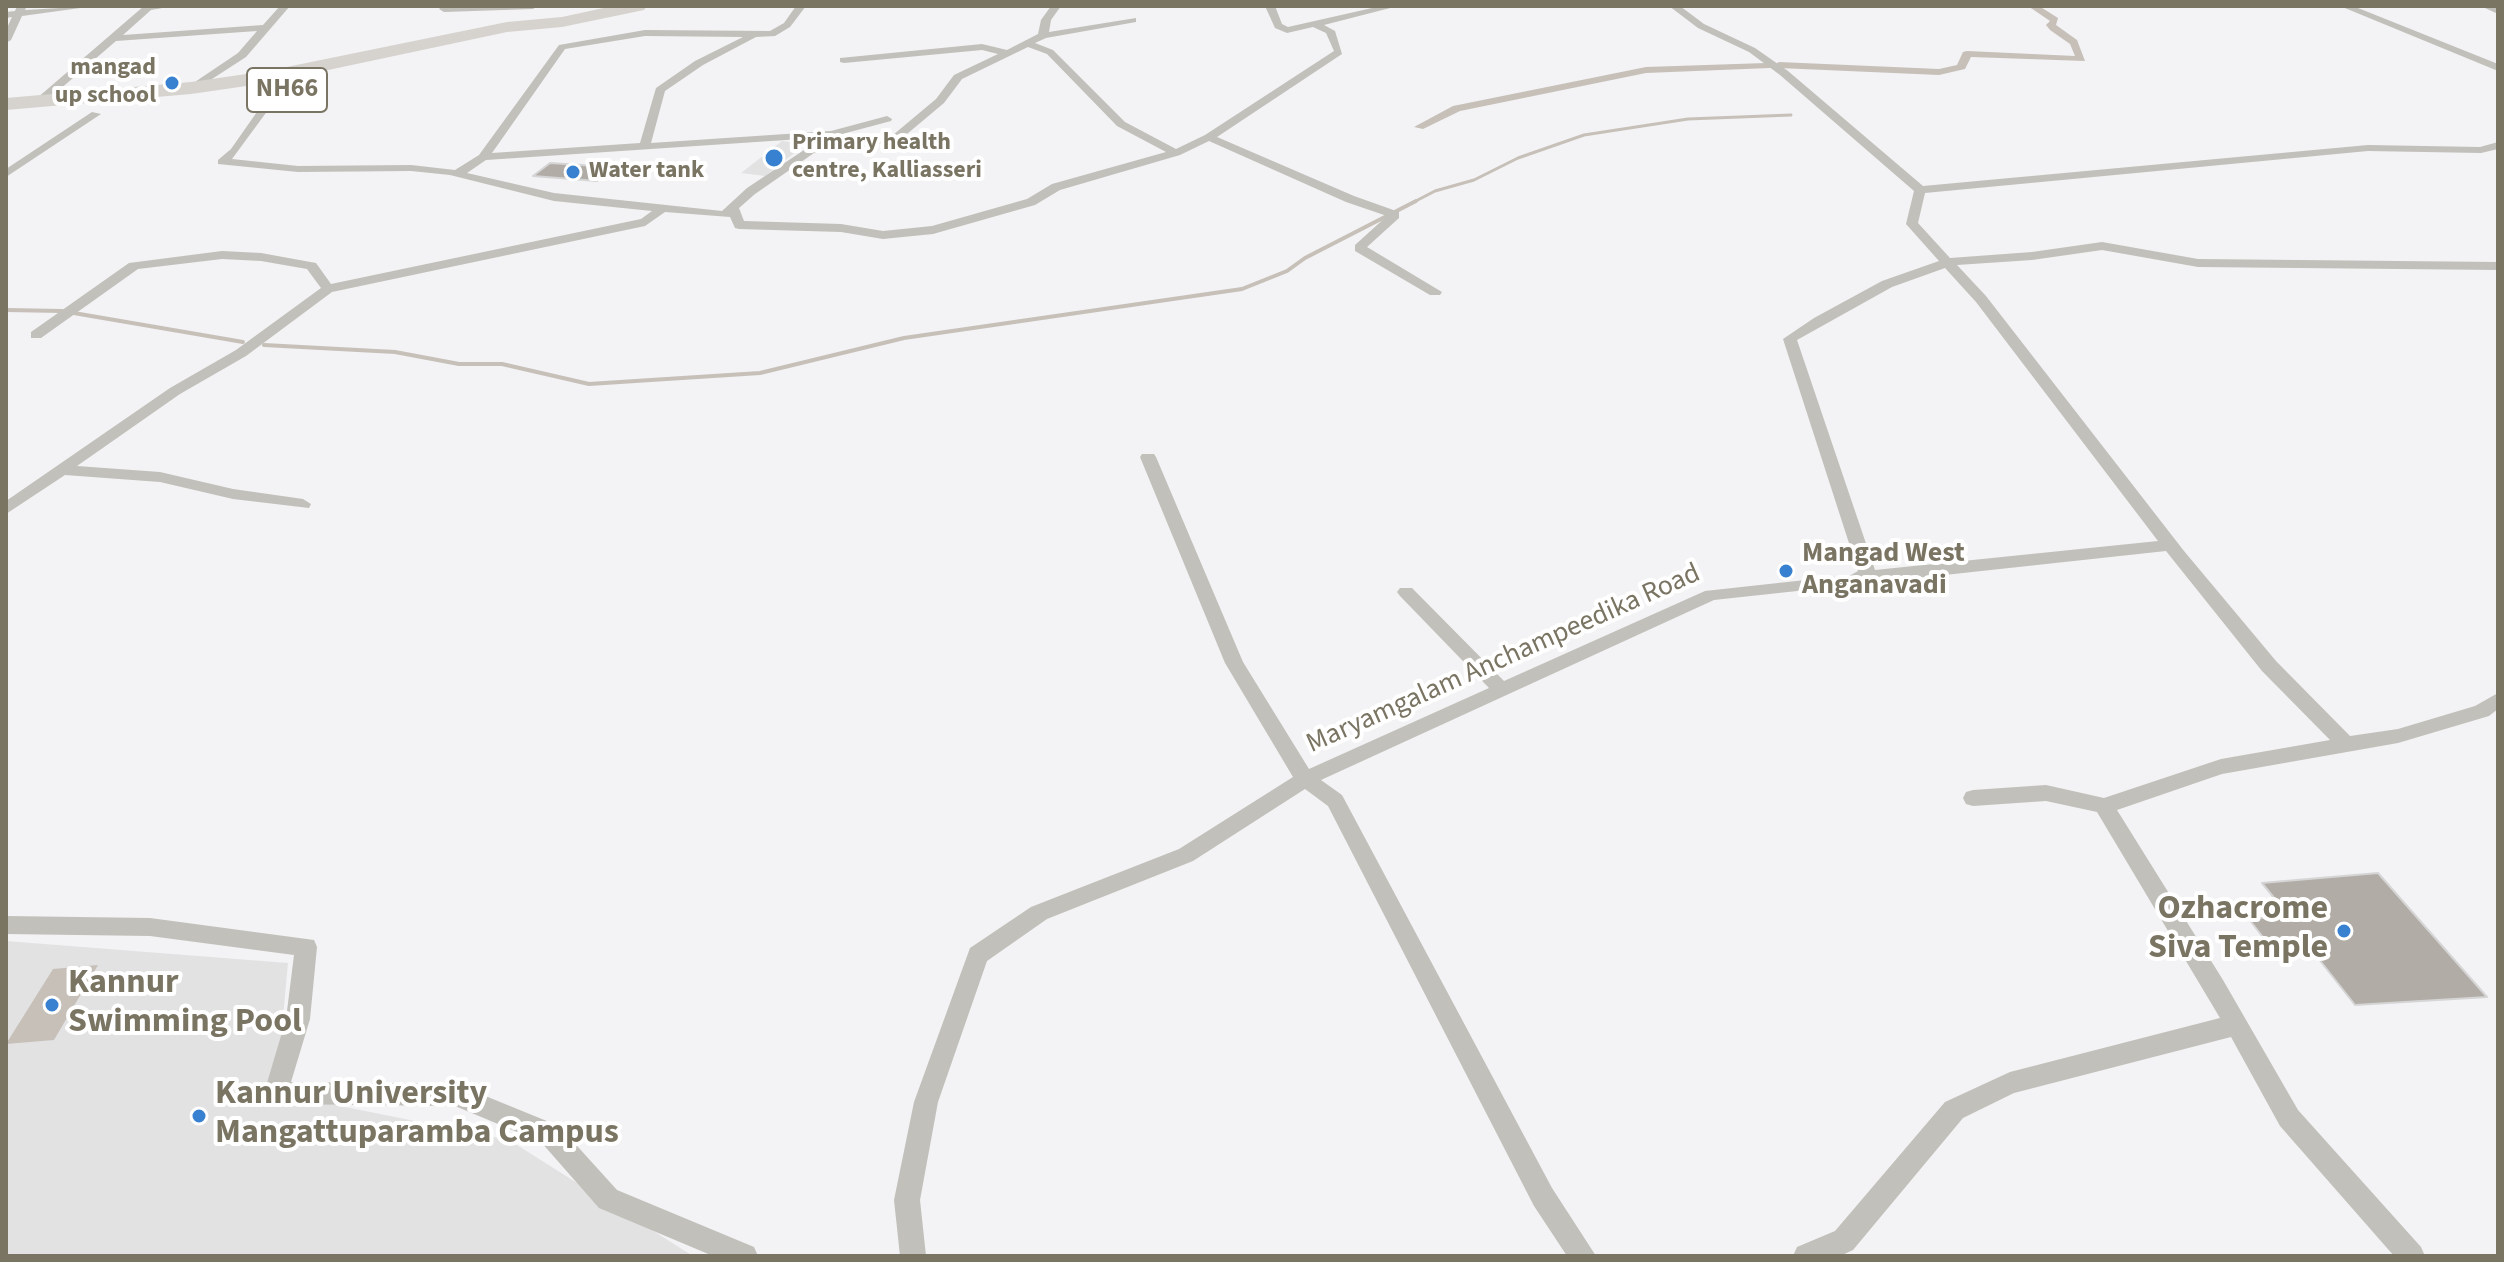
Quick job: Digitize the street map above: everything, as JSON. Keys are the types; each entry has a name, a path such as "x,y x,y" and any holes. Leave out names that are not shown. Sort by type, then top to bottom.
{"highway":[{"name":"NH66","path":"6,104 191,88 340,63 507,27 562,22 638,6"},
{"name":"NH66","path":"6,122 221,101 277,91 512,41 562,22"}],"street":[{"path":"6,15 22,9 90,6"},
{"path":"40,101 149,6 169,6"},
{"path":"191,88 242,55 285,6"},
{"path":"448,6 444,9 533,6"},
{"path":"458,173 483,157 562,47 645,33 772,34 787,25 801,6"},
{"path":"1043,36 1046,20 1056,6"},
{"path":"1270,6 1278,26 1287,30 1393,6"},
{"path":"1674,6 1701,26 1752,50 1784,73 1920,190 2341,150 2481,150 2498,145"},
{"path":"2345,6 2498,68"},
{"path":"2488,6 2498,11"},
{"path":"6,40 22,9"},
{"path":"811,150 849,148 897,137 940,101 958,77 1043,36 1133,20"},
{"path":"733,207 739,225 841,228 883,235 933,230 1031,202 1056,187 1176,153 1209,137 1339,52 1330,31 1315,24"},
{"path":"114,38 266,28"},
{"path":"645,145 660,90 699,63 754,35"},
{"path":"1028,44 1050,52 1121,124 1176,153"},
{"path":"844,60 982,47 1008,53"},
{"path":"277,91 235,151 222,162 298,169 411,168 458,173 554,197 725,215 831,134"},
{"path":"6,174 96,114"},
{"path":"483,157 831,134 887,119"},
{"path":"1209,137 1389,213 1359,248 1435,292"},
{"path":"1920,190 1912,224 1949,262 2024,359 2082,427 2170,545 2269,666 2346,744"},
{"path":"6,509 175,391 241,353 328,289 645,222 663,208"},
{"path":"1860,577 1867,573 1790,339 1887,284 1949,262 2032,256 2102,246 2198,263 2498,266"},
{"path":"36,335 134,266 222,255 261,257 311,266 328,289"},
{"path":"1148,457 1234,663 1305,779 1335,801 1543,1197 1583,1256"},
{"path":"62,470 160,477 233,494 303,504"},
{"name":"Maryamgalam Anchampeedika Road","path":"913,1256 907,1200 926,1102 978,955 1039,913 1186,855 1305,779 1711,595 2170,545"},
{"path":"1406,592 1503,691"},
{"path":"1973,798 2046,793 2104,806 2221,767 2412,732 2482,711 2498,700"},
{"path":"2104,806 2289,1118 2412,1256"},
{"path":"6,925 150,927 306,947 298,1019 276,1093 456,1095 550,1134 608,1199 745,1256"},
{"path":"1806,1256 1844,1241 1954,1110 2010,1083 2236,1025"}],"shaded area":[{"name":"Primary health centre, Kalliasseri","path":"782,141 806,144 765,176 741,173"},
{"name":"Kannur University Mangattuparamba Campus","path":"6,941 288,963 276,1093 509,1140 693,1256 6,1256"},
{"name":"Kannur Swimming Pool","path":"98,965 54,1040 6,1044 53,969"}],"building":[{"name":"Water tank","path":"550,163 612,167 597,181 533,176"},
{"name":"Ozhacrome Siva Temple","path":"2378,873 2487,997 2355,1005 2307,944 2272,949 2249,919 2288,915 2262,883"}],"waterway":[{"path":"1779,65 1939,72 1961,67 1967,54 2081,59 2074,42 2053,28 2051,25 2055,20 2033,6"},
{"path":"1419,127 1457,108 1646,70 1766,66"},
{"path":"1412,203 1435,191 1474,180 1518,158 1584,135 1688,119 1791,115"},
{"path":"264,345 395,352 459,364 502,364 589,384 760,373 904,338 1242,289 1287,271 1305,258 1416,201"},
{"path":"6,310 62,311 243,342"}],"place":[{"name":"mangad up school","path":"172,83"},
{"name":"Primary health centre, Kalliasseri","path":"774,158"},
{"name":"Water tank","path":"573,172"},
{"name":"Mangad West Anganavadi","path":"1786,571"},
{"name":"Ozhacrome Siva Temple","path":"2344,931"},
{"name":"Kannur Swimming Pool","path":"52,1005"},
{"name":"Kannur University Mangattuparamba Campus","path":"199,1116"}]}
